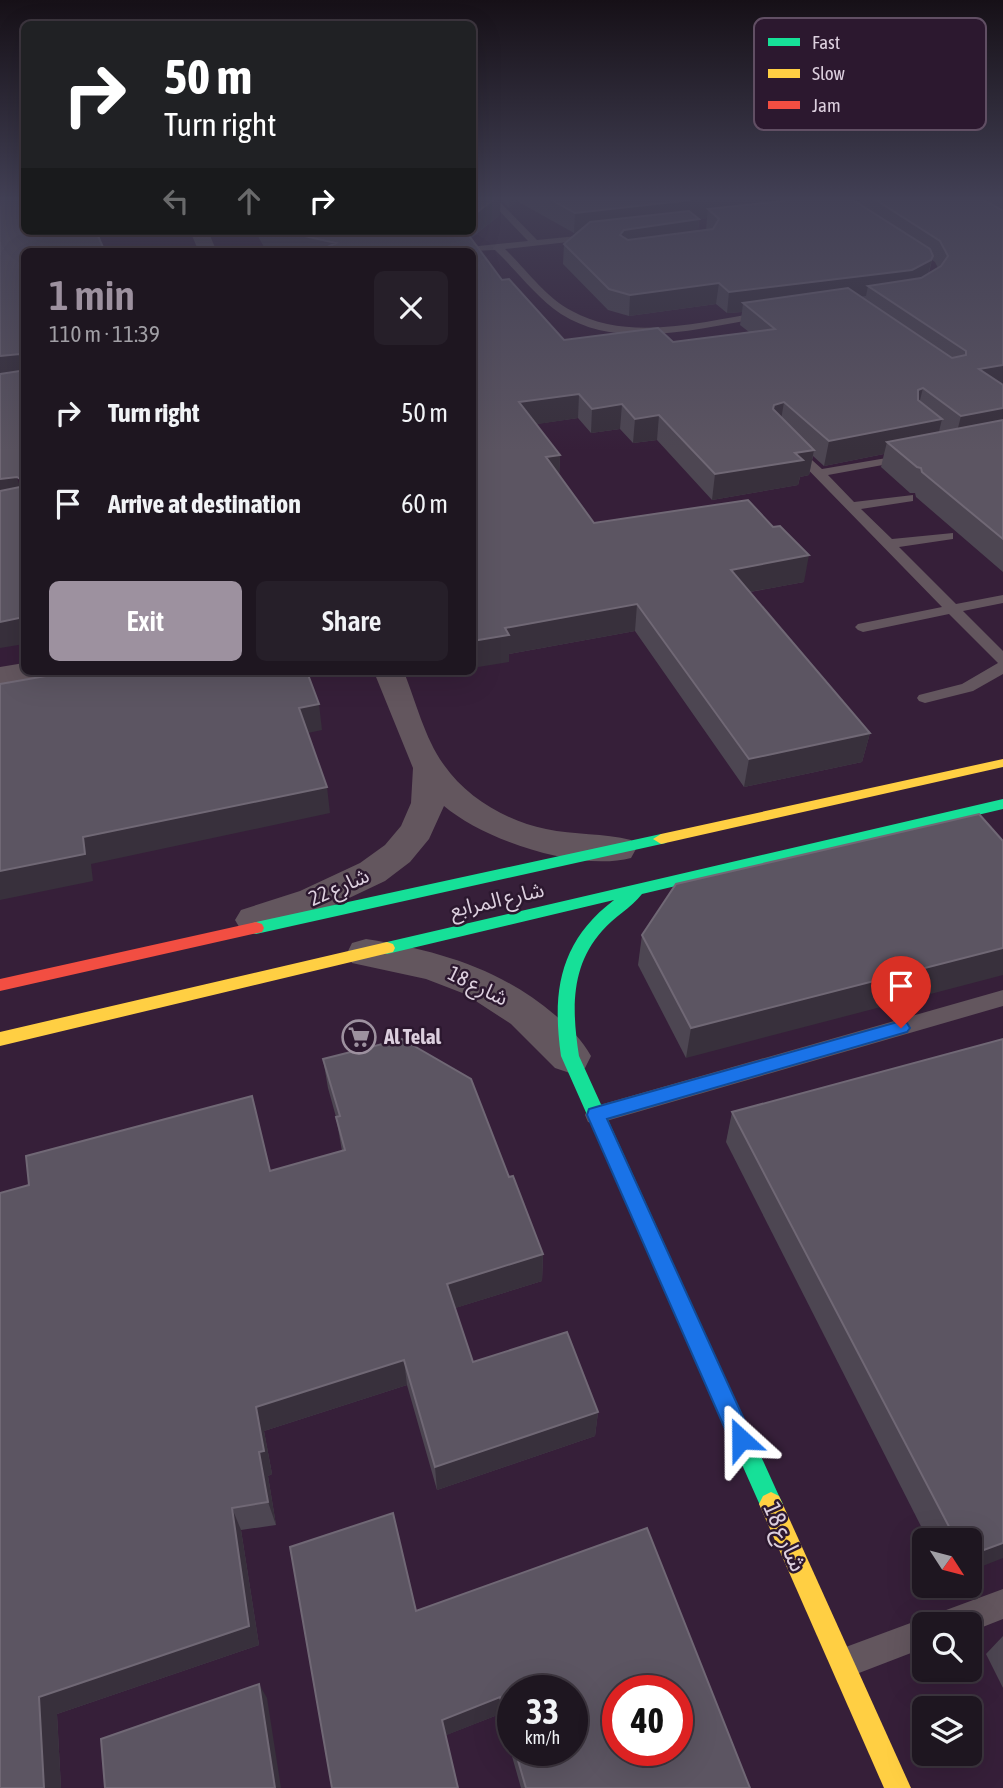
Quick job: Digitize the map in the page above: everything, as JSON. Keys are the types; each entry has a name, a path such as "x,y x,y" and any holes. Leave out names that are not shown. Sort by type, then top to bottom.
{"main road":[{"name":"شارع المرابع","path":"0,985 1003,763"},
{"name":"شارع المرابع","path":"0,1039 1003,804"},
{"name":"شارع 18","path":"646,887 620,902 598,921 581,943 569,968 563,996 563,1026 570,1056 898,1788"}],"street":[{"path":"0,676 21,672"},
{"name":"شارع 22","path":"187,943 332,893 378,869 399,852 420,825 430,796 429,769 390,675"},
{"name":"شارع 22","path":"429,769 463,805 497,825 531,838 568,846 619,849"},
{"name":"شارع 18","path":"366,953 431,964 490,989 542,1025 570,1056"}],"lane":[{"path":"536,283 563,310 592,324 620,328 651,329 782,312"},
{"path":"786,440 1002,660 967,688 925,698"},
{"path":"820,472 926,454"},
{"path":"851,506 908,498"},
{"path":"888,544 948,536"},
{"path":"863,627 1003,599"},
{"path":"596,1115 1003,999"},
{"path":"981,1612 1003,1604"},
{"path":"842,1663 912,1637"}],"shaded area":[{"path":"0,283 21,283 21,675 476,675 476,283 1003,283 1003,1788 0,1788"}],"building":[{"path":"0,283 21,283 21,618 0,622 0,491 20,487 20,479 0,479 0,374 20,371 20,354 0,356"},
{"path":"476,283 513,283 564,340 658,328 673,342 775,329 743,303 848,288 952,358 966,355 966,351 868,286 885,283 1003,283 1003,365 979,369 1003,385 1003,408 961,416 923,388 918,390 918,400 942,419 829,441 784,402 774,405 773,409 814,450 795,453 803,460 715,474 659,415 635,419 622,404 592,409 579,394 519,402 560,455 546,457 594,523 748,500 773,527 780,526 809,555 731,570 870,733 749,759 637,604 505,628 509,635 476,640"},
{"path":"603,283 716,283 630,295 609,289"},
{"path":"719,283 800,283 729,292"},
{"path":"1003,420 1003,539 887,442"},
{"path":"52,675 308,675 319,704 299,708 327,787 83,837 85,854 0,871 0,684"},
{"path":"979,814 1003,841 1003,948 691,1028 642,935 676,884"},
{"path":"402,1039 471,1079 509,1177 513,1176 543,1254 447,1284 473,1362 567,1332 598,1412 435,1467 404,1360 256,1407 264,1451 259,1452 268,1502 232,1508 249,1626 39,1697 44,1788 0,1788 0,1193 29,1185 26,1156 252,1096 270,1171 345,1150 336,1117 340,1116 323,1059"},
{"path":"1003,1039 1003,1543 982,1551 982,1528 950,1528 732,1112"},
{"path":"393,1513 416,1611 647,1528 750,1788 526,1788 520,1766 588,1766 588,1675 497,1675 497,1698 442,1720 458,1788 332,1788 290,1547"},
{"path":"259,1684 275,1788 105,1788 101,1739"}],"traffic: fast":[{"path":"387,948 1003,804"},
{"path":"256,928 661,839"},
{"path":"635,893 596,926 573,962 565,1005 570,1056 771,1504"}],"traffic: slow":[{"path":"661,839 1003,763"},
{"path":"0,1039 387,948"},
{"path":"771,1504 898,1788"}],"traffic: jam":[{"path":"0,985 256,928"}],"place":[{"name":"Al Telal","path":"359,1037"}],"route":[{"path":"741,1439 596,1115 901,1028"}]}
